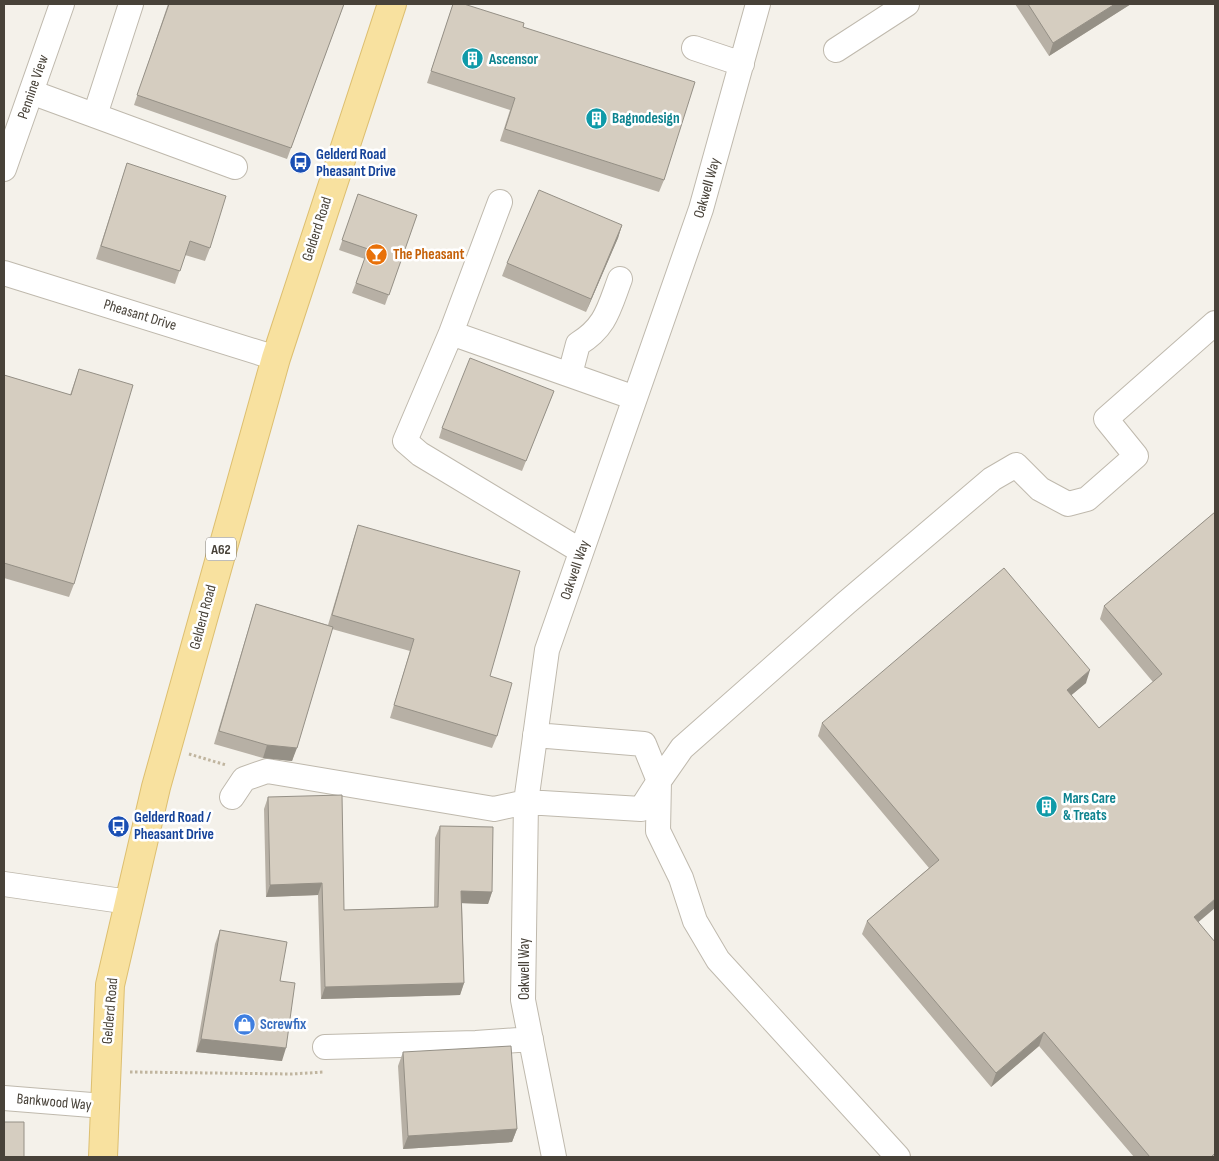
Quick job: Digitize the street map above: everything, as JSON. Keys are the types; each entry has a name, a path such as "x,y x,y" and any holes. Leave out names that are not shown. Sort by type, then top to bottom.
{"main road":[{"name":"Gelderd Road","path":"103,1157 110,985 167,747 276,358 392,4"}],"street":[{"name":"Pennine View","path":"4,169 62,4"},
{"path":"95,115 131,4"},
{"name":"Oakwell Way","path":"554,1157 523,1000 526,802 547,650 701,209 758,4"},
{"path":"836,50 908,4"},
{"path":"694,48 742,64"},
{"path":"31,92 235,167"},
{"path":"500,202 451,333 405,441 420,454 582,551"},
{"name":"Pheasant Drive","path":"4,273 276,358"},
{"path":"570,374 578,344 593,335 604,322 620,279"},
{"path":"232,797 244,779 267,771 494,809 526,802 641,810 682,748 846,603 992,479 1016,465 1040,488 1068,504 1087,499 1136,456 1106,419 1215,323"},
{"path":"451,333 635,398"},
{"path":"534,735 644,744 659,781 658,831 681,878 696,921 718,960 898,1157"},
{"path":"4,884 129,902"},
{"path":"325,1047 476,1043 530,1039"},
{"name":"Bankwood Way","path":"4,1098 104,1106"}],"path":[{"path":"167,747 258,774"}],"building":[{"path":"169,4 344,4 291,148 137,95"},
{"name":"Bagnodesign","path":"453,4 464,4 524,23 523,27 695,82 664,180 505,129 515,98 431,71"},
{"path":"1028,4 1115,4 1053,43"},
{"path":"127,163 226,196 210,248 190,241 180,271 101,246"},
{"path":"539,190 622,225 591,299 507,263"},
{"name":"The Pheasant","path":"358,194 417,215 389,295 356,283 368,249 342,240"},
{"path":"470,358 554,391 526,461 442,428"},
{"path":"79,369 133,385 74,584 4,563 4,375 71,395"},
{"name":"Mars Care & Treats","path":"1215,512 1215,899 1194,917 1215,942 1215,1153 1211,1157 1150,1157 1044,1032 996,1073 867,921 939,860 822,723 1004,568 1090,670 1067,690 1099,728 1162,674 1104,606"},
{"path":"358,525 520,571 490,676 512,683 497,736 394,705 414,639 332,615"},
{"path":"256,604 333,627 297,748 267,745 219,731"},
{"path":"342,795 344,910 438,907 440,826 493,827 492,892 461,891 464,983 325,987 322,883 270,885 268,797"},
{"name":"Screwfix","path":"220,930 287,942 280,981 295,983 286,1048 201,1039"},
{"path":"511,1046 517,1129 408,1136 403,1052"},
{"path":"4,1122 24,1122 24,1157 4,1157"}],"place":[{"name":"Ascensor","path":"473,59"},
{"name":"Bagnodesign","path":"596,118"},
{"name":"Gelderd Road Pheasant Drive","path":"300,163"},
{"name":"The Pheasant","path":"377,254"},
{"name":"Mars Care & Treats","path":"1047,807"},
{"name":"Gelderd Road / Pheasant Drive","path":"118,826"},
{"name":"Screwfix","path":"244,1024"}]}
